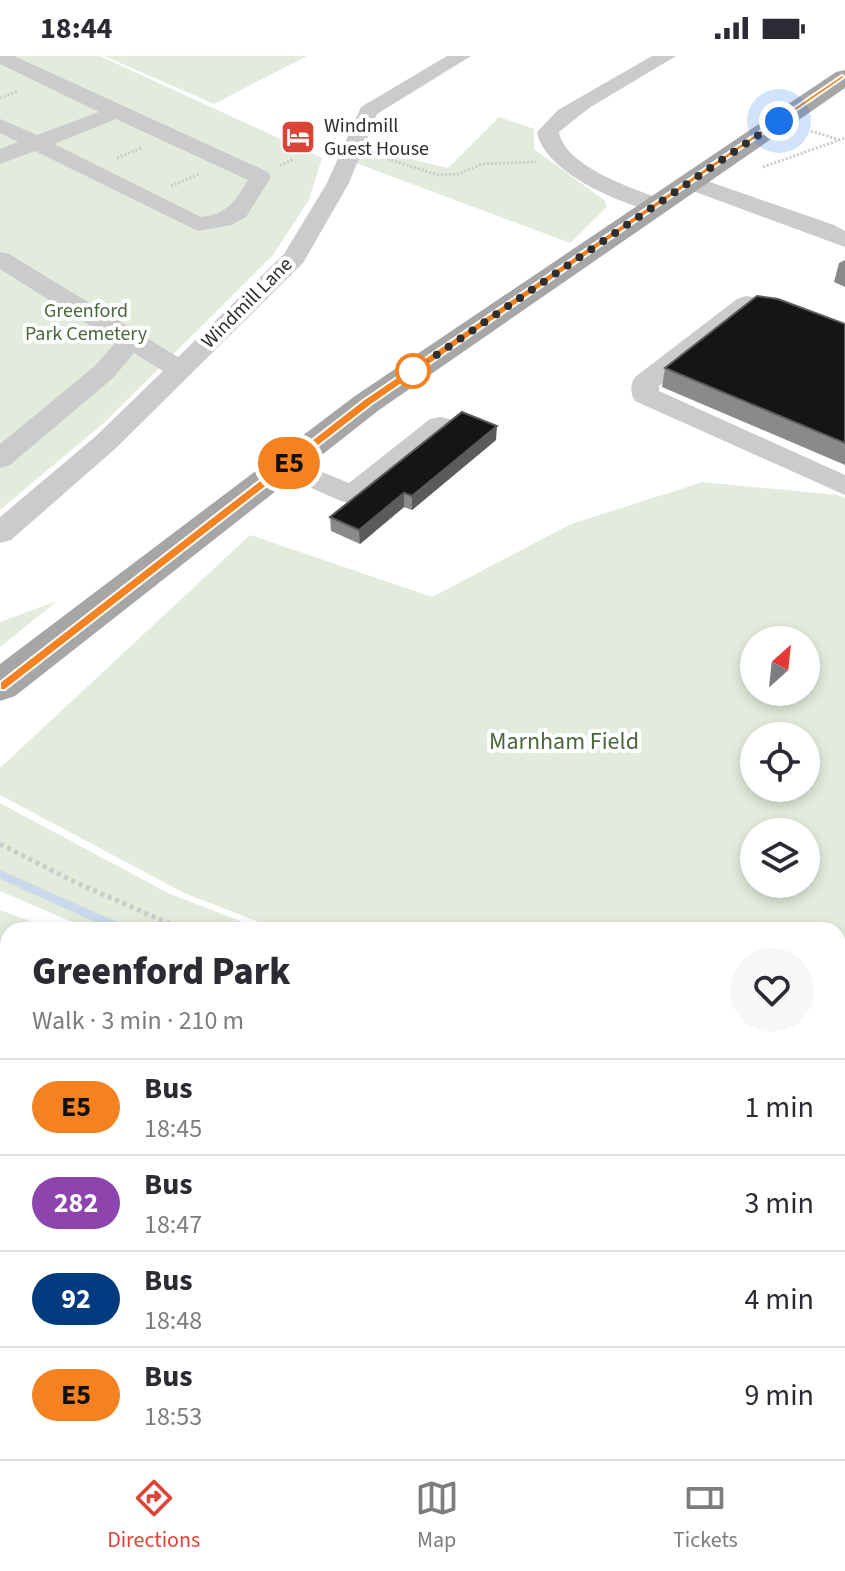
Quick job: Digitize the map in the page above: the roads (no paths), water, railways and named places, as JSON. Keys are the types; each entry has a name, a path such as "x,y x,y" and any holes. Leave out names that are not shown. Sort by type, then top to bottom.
{"main road":[{"path":"0,686 367,403 845,77"}],"street":[{"name":"Windmill Lane","path":"0,533 106,442 294,258 338,183 368,111 461,56"},
{"path":"655,205 592,178 557,152 548,139 548,129 555,120 666,56"},
{"path":"0,57 260,177 239,213 224,222 198,224 0,125"},
{"path":"0,157 117,112"},
{"path":"592,178 617,165"},
{"path":"690,182 826,230 845,240"},
{"path":"0,259 180,370"},
{"path":"845,334 778,308 746,304 655,373 645,383 645,395 845,486"},
{"path":"0,459 104,372 131,340"},
{"path":"285,466 352,495 440,425"}],"waterway":[{"path":"0,874 106,922"}],"place":[{"name":"Windmill Guest House","path":"298,137"}],"park label":[{"name":"Greenford Park Cemetery","path":"86,322"},
{"name":"Marnham Field","path":"564,741"}]}
